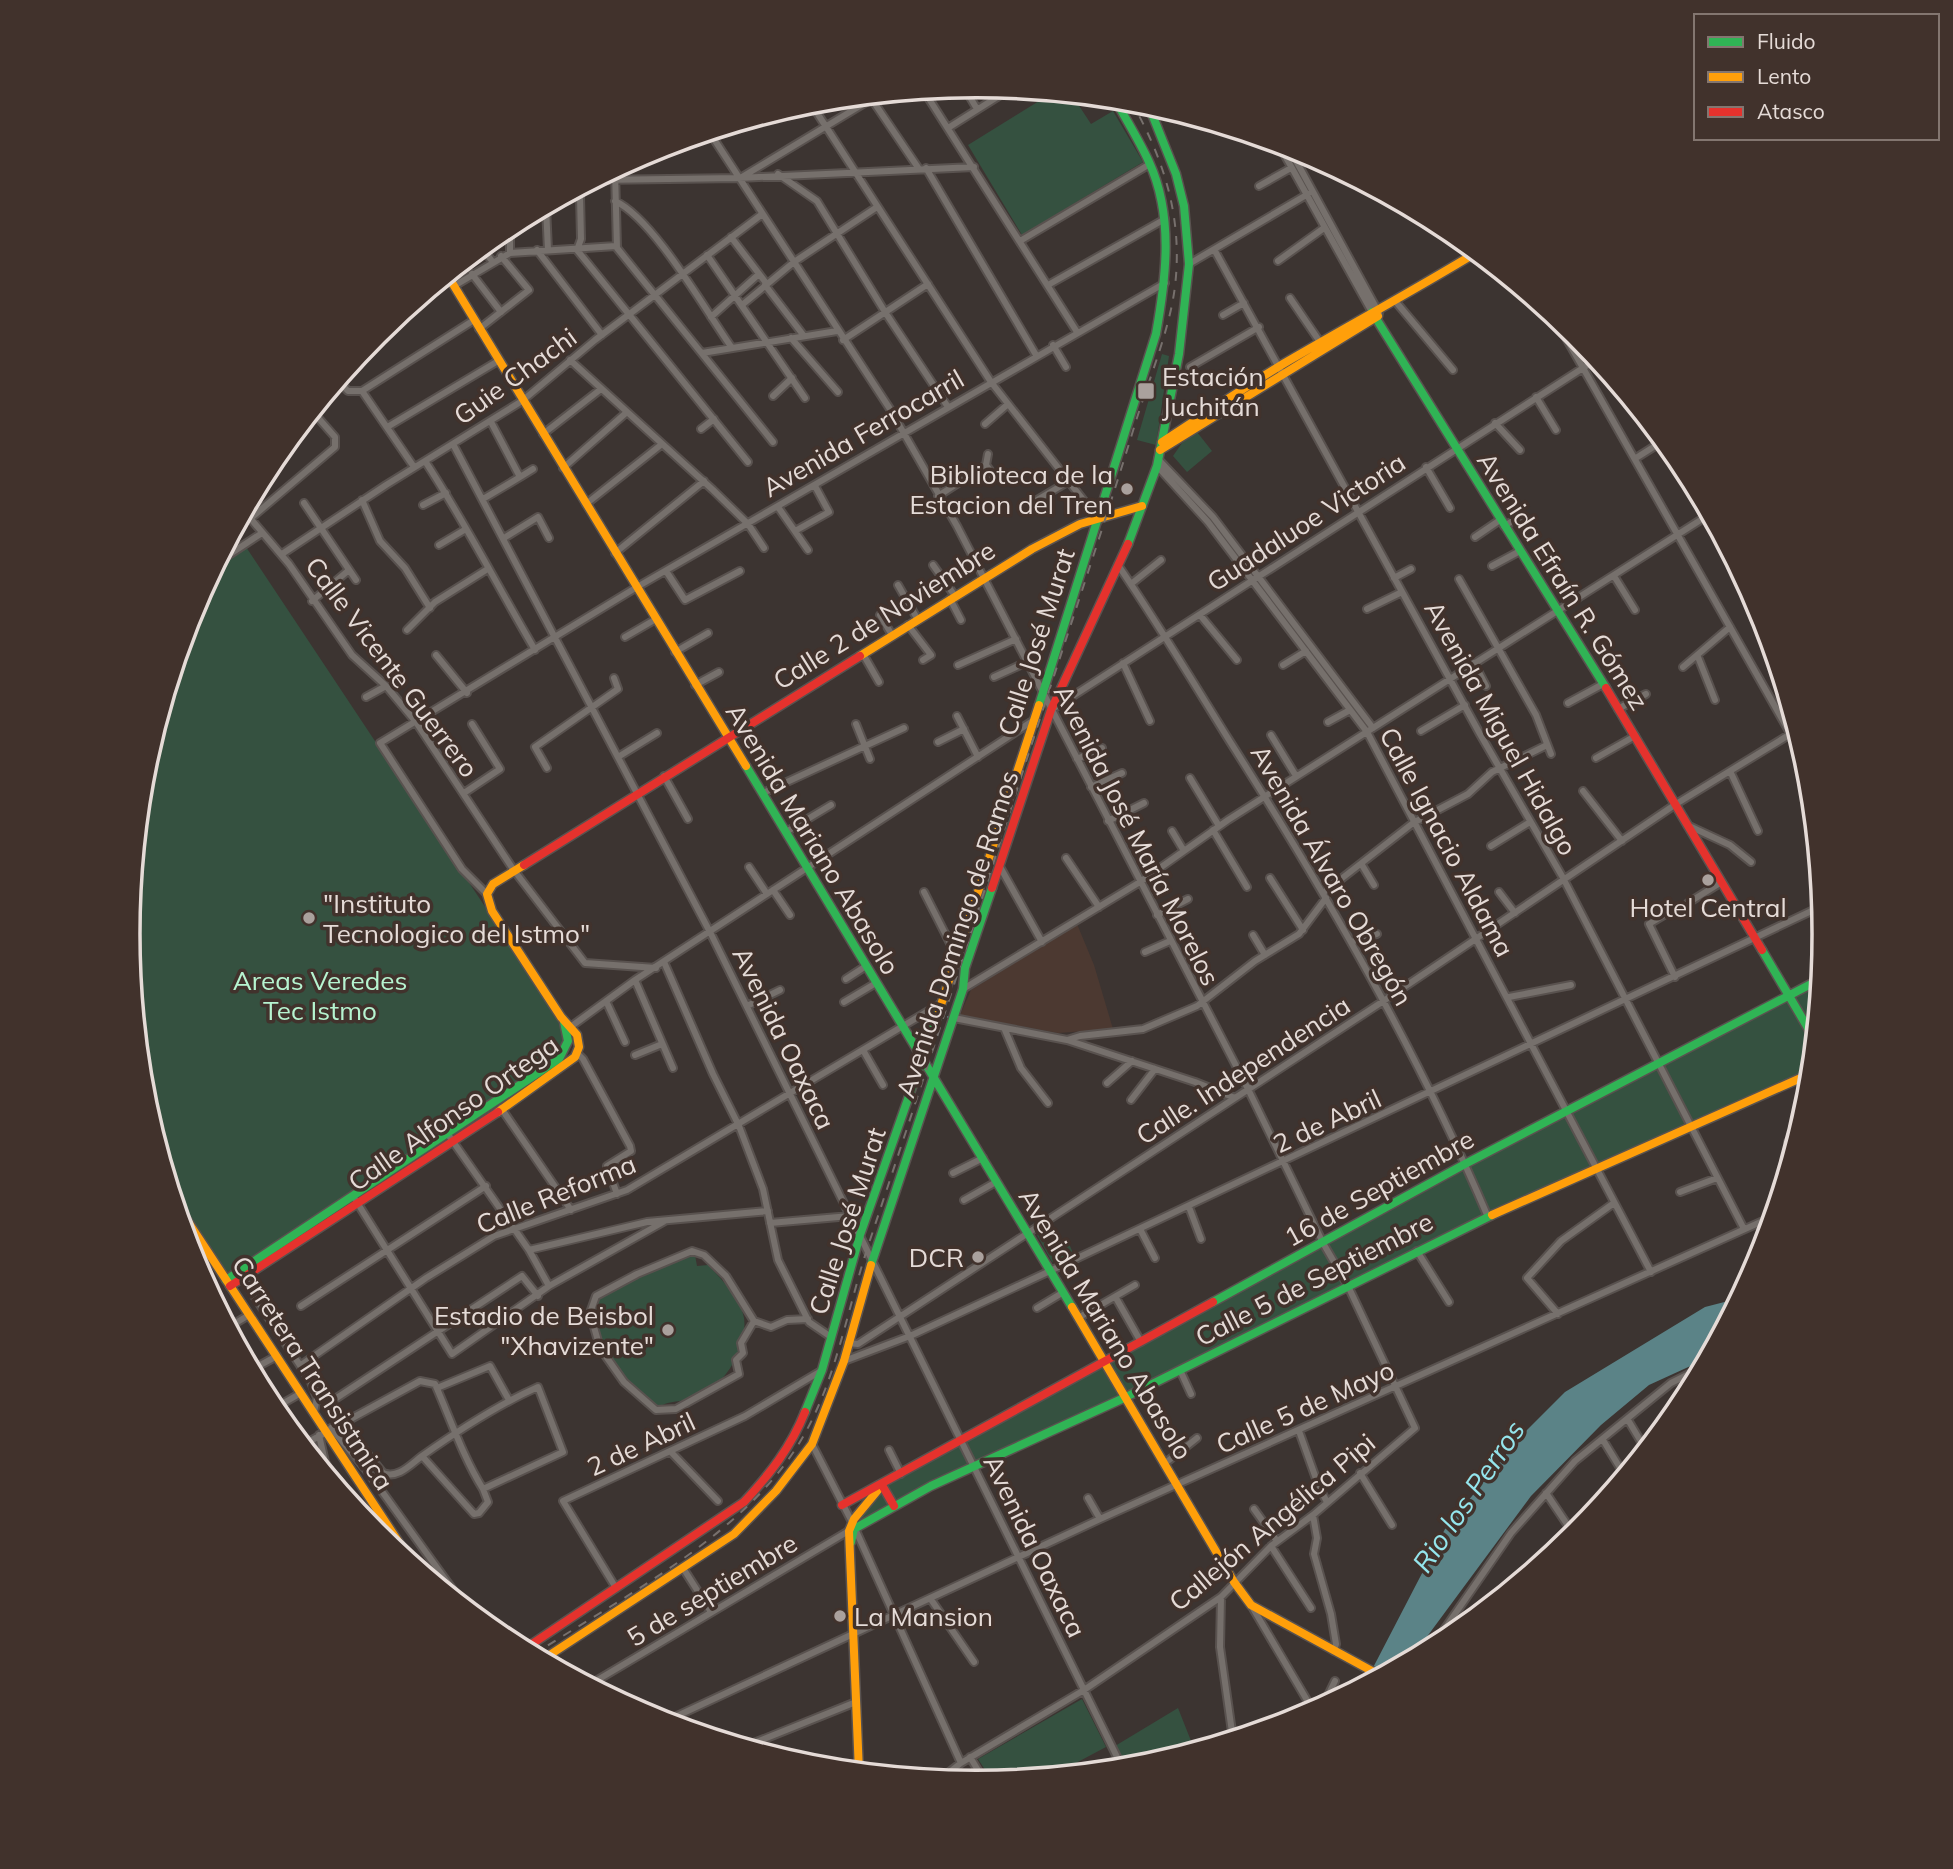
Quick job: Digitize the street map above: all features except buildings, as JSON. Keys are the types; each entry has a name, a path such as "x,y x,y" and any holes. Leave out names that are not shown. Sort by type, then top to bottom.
{"street":[{"path":"971,98 977,109"},
{"path":"948,128 994,99"},
{"path":"930,100 1077,332"},
{"path":"879,104 988,269 996,291 1035,355"},
{"path":"739,178 857,107"},
{"path":"1121,111 1150,164 1165,219 1165,283"},
{"path":"817,113 991,382 1099,520 1142,506"},
{"name":"Avenida Domingo de Ramos","path":"551,1654 683,1569 754,1516 812,1444 844,1361 873,1260 963,989 965,968 1051,710 1118,565 1159,454 1179,354 1189,264 1184,206 1176,174 1153,117"},
{"name":"Avenida José María Morelos","path":"715,140 904,432 984,578 1201,1003 1248,1089 1323,1243 1348,1286 1415,1428"},
{"name":"Avenida Efraín R. Gómez","path":"1286,158 1324,228 1676,804 1720,883 1808,1027"},
{"name":"Avenida Efraín R. Gómez","path":"1297,162 1376,313"},
{"path":"1020,241 1150,164"},
{"path":"618,179 739,178 778,174 974,167"},
{"path":"1259,186 1291,167"},
{"path":"778,174 817,201 885,312 948,407"},
{"path":"614,181 616,246 773,442"},
{"path":"1189,264 1313,191"},
{"path":"580,198 578,250 748,462"},
{"path":"615,201 636,215 683,274 732,348"},
{"path":"742,305 794,262 877,207"},
{"name":"Guie Chachi","path":"282,554 362,500 522,401 602,335 761,215"},
{"path":"546,217 548,250"},
{"path":"1048,285 1165,219"},
{"path":"1278,261 1324,228"},
{"path":"731,237 804,336"},
{"path":"510,240 510,253"},
{"path":"454,286 500,256 510,253 616,246"},
{"path":"537,250 602,335"},
{"name":"Avenida Miguel Hidalgo","path":"1215,251 1499,768 1564,880 1744,1229"},
{"path":"708,255 805,398"},
{"path":"488,256 492,261"},
{"path":"479,329 529,290 500,256"},
{"path":"1281,370 1320,342 1396,302 1468,258"},
{"path":"472,274 501,312"},
{"path":"711,317 759,274"},
{"name":"Avenida Mariano Abasolo","path":"452,283 1029,1233 1124,1398 1308,1702"},
{"name":"Avenida Ferrocarril","path":"487,894 462,869 380,743 467,693 637,587 1035,355 1165,283"},
{"name":"Calle José Murat","path":"533,1643 728,1515 757,1489 796,1435 822,1370 860,1235 905,1114 1099,520 1149,361 1165,283"},
{"path":"843,340 928,284"},
{"path":"1290,298 1320,342"},
{"path":"1396,302 1453,370"},
{"path":"1223,315 1244,303"},
{"path":"1159,454 1178,435 1376,313"},
{"path":"344,387 348,391 362,391 474,320"},
{"path":"1189,367 1259,327"},
{"path":"702,353 837,331"},
{"path":"791,338 838,392"},
{"path":"1053,345 1066,367"},
{"path":"1570,345 1730,627 1783,713"},
{"path":"570,360 704,481 748,524 764,548"},
{"path":"388,426 498,361"},
{"name":"Guadaluoe Victoria","path":"1051,710 1456,447 1588,365"},
{"path":"773,396 792,378"},
{"path":"543,435 601,389"},
{"path":"362,391 414,467"},
{"path":"1536,397 1556,430"},
{"path":"985,424 1008,404"},
{"path":"564,468 627,412"},
{"path":"251,518 335,447 335,437 319,418"},
{"path":"701,429 714,419"},
{"path":"491,422 520,477"},
{"path":"1494,423 1520,450"},
{"path":"1164,427 1178,435"},
{"name":"Avenida Oaxaca","path":"453,444 592,704 792,1094 850,1216 1021,1556 1118,1759"},
{"path":"586,505 662,444"},
{"path":"1636,458 1655,446"},
{"path":"988,454 986,465 994,476"},
{"name":"Calle Ignacio Aldama","path":"1159,454 1370,730 1413,823 1509,998 1651,1272"},
{"path":"425,461 446,493 486,570 535,650"},
{"path":"938,496 986,465"},
{"path":"1426,467 1450,508"},
{"path":"483,499 533,469"},
{"path":"615,553 704,481"},
{"path":"1032,503 1069,481"},
{"path":"795,531 829,512 815,485"},
{"path":"423,505 446,493"},
{"path":"362,500 380,541 405,568 430,608"},
{"path":"304,503 356,580"},
{"path":"778,507 808,550"},
{"path":"1475,537 1523,516"},
{"path":"504,538 538,517 550,538"},
{"name":"Calle Vicente Guerrero","path":"251,518 282,554 312,601 352,655 386,686 416,722 513,869 585,963 656,968"},
{"path":"963,989 1140,882 1296,776 1703,519"},
{"name":"Calle 2 de Noviembre","path":"487,894 493,884 513,869 984,578 1080,524 1099,520"},
{"path":"439,545 466,529"},
{"path":"233,552 262,533"},
{"path":"1492,566 1520,551"},
{"path":"1131,584 1161,560"},
{"path":"933,565 953,598 961,620"},
{"name":"Avenida Álvaro Obregón","path":"1118,565 1266,796 1325,896 1433,1092 1488,1217"},
{"path":"1394,578 1411,569"},
{"path":"312,601 349,570"},
{"path":"408,630 430,608 486,570"},
{"path":"666,571 685,600 740,571"},
{"path":"1614,576 1635,610"},
{"path":"1459,579 1536,715 1551,754"},
{"path":"898,585 918,620"},
{"path":"1367,609 1402,592"},
{"path":"880,615 892,635"},
{"path":"1200,615 1237,660"},
{"path":"625,637 656,619"},
{"path":"908,625 931,655 923,660"},
{"path":"1683,667 1698,657 1712,640 1730,627"},
{"path":"675,652 708,633"},
{"path":"958,665 1016,639"},
{"path":"1283,665 1310,653"},
{"name":"Calle Ignacio Aldama","path":"1310,653 1350,710 1370,730"},
{"path":"436,654 467,693"},
{"path":"863,654 879,682"},
{"path":"1698,657 1715,700"},
{"path":"994,677 1027,662"},
{"path":"1123,663 1150,721"},
{"path":"1474,663 1486,686"},
{"path":"695,685 719,671"},
{"path":"547,768 535,747 592,704 618,689 614,678"},
{"path":"1568,703 1603,684"},
{"path":"366,697 386,686"},
{"path":"1618,709 1646,694"},
{"path":"1421,731 1465,705"},
{"path":"1328,722 1350,710"},
{"path":"957,716 978,757"},
{"path":"228,1283 559,1059 567,1048 570,1028 635,980 711,934 770,892 1031,722"},
{"path":"464,793 500,769 472,724"},
{"path":"856,724 870,759"},
{"path":"763,793 904,728"},
{"path":"938,742 964,729"},
{"path":"618,757 657,733"},
{"path":"1270,735 1296,776"},
{"name":"Calle. Independencia","path":"848,1343 858,1344 1382,1002 1676,804 1788,735"},
{"path":"1596,758 1634,736"},
{"path":"1067,1040 1143,1028 1201,1003 1303,930 1325,896 1413,823 1468,794 1499,768 1547,745"},
{"path":"1077,759 1101,748"},
{"path":"1730,771 1758,831"},
{"path":"1091,787 1122,773"},
{"path":"664,776 688,819"},
{"path":"1190,778 1247,887"},
{"path":"1583,791 1622,841"},
{"path":"1108,821 1144,803"},
{"path":"786,832 831,805"},
{"path":"1491,846 1530,822"},
{"path":"1687,826 1730,845 1751,862"},
{"path":"1172,831 1184,850"},
{"path":"1066,858 1099,907"},
{"path":"999,865 1042,942"},
{"path":"1362,865 1374,885"},
{"path":"748,867 790,915"},
{"path":"1270,878 1303,930"},
{"path":"1688,903 1720,883"},
{"path":"924,892 956,955"},
{"path":"1499,892 1515,913"},
{"name":"Calle Alfonso Ortega","path":"228,1283 243,1279 454,1143 564,1067 577,1053 578,1035 561,1017 492,911 487,894"},
{"path":"1157,915 1188,899"},
{"name":"2 de Abril","path":"844,1361 910,1336 1189,1207 1812,911"},
{"path":"1664,915 1649,924 1675,977"},
{"path":"1351,942 1377,934"},
{"path":"1253,935 1265,955"},
{"path":"1145,952 1170,941"},
{"path":"664,962 739,1126 768,1211 778,1260 808,1319 831,1337"},
{"path":"846,979 866,966"},
{"path":"635,980 673,1068"},
{"path":"844,1003 876,982"},
{"path":"1509,998 1571,985"},
{"name":"16 de Septiembre","path":"842,1505 1465,1164 1811,985"},
{"path":"747,1006 780,990"},
{"path":"606,1001 625,1042"},
{"name":"Calle Reforma","path":"301,1365 494,1236 617,1194 739,1126 940,1004"},
{"path":"954,1018 1067,1040 1235,1098"},
{"path":"1005,1030 1021,1068 1048,1103"},
{"path":"635,1055 662,1044"},
{"path":"863,1049 883,1085"},
{"path":"577,1053 583,1059 630,1146 631,1151 626,1157 607,1166 617,1194"},
{"path":"1107,1083 1132,1061"},
{"path":"1131,1100 1155,1069"},
{"name":"Calle 5 de Septiembre","path":"852,1527 1124,1398 1488,1217 1800,1078"},
{"path":"497,1100 571,1210"},
{"path":"447,1133 516,1230 550,1286"},
{"path":"953,1173 983,1158"},
{"path":"1680,1192 1717,1178"},
{"path":"964,1200 996,1182"},
{"path":"301,1306 486,1186"},
{"path":"353,1196 384,1250 452,1354 550,1286 665,1221"},
{"path":"1558,1314 1527,1278 1561,1241 1614,1203"},
{"path":"1189,1207 1202,1239"},
{"path":"529,1250 665,1221 768,1211"},
{"path":"770,1223 850,1216"},
{"name":"Calle 5 de Mayo","path":"679,1716 1100,1519 1299,1432 1762,1221"},
{"path":"1140,1229 1155,1258"},
{"name":"Carretera Transistmica","path":"196,1234 392,1533"},
{"path":"754,1321 741,1342 743,1353 736,1360 739,1374 676,1409 656,1410 624,1382 600,1348 590,1308 596,1297 606,1291 692,1251 704,1255 726,1276 754,1321 771,1327 787,1320 808,1319"},
{"path":"1417,1251 1449,1302"},
{"path":"332,1401 522,1276 538,1296"},
{"path":"243,1279 316,1391 318,1405 314,1412"},
{"path":"1078,1318 1135,1285"},
{"path":"1037,1308 1062,1293"},
{"path":"1116,1298 1141,1342"},
{"path":"236,1323 249,1315"},
{"path":"260,1365 276,1356"},
{"path":"437,1388 490,1366 509,1400"},
{"name":"2 de Abril","path":"616,1588 563,1501 746,1416 822,1370"},
{"path":"1180,1370 1191,1394"},
{"path":"1447,1626 1511,1533 1575,1461 1671,1384 1687,1376"},
{"path":"310,1440 420,1381 428,1381 437,1388 488,1502 474,1514 422,1456"},
{"path":"342,1422 383,1473 390,1476 398,1474 456,1432 509,1400 538,1387 563,1452 483,1489"},
{"path":"284,1403 301,1393"},
{"path":"1628,1420 1641,1442"},
{"name":"Callejón Angélica Pipi","path":"952,1770 1084,1690 1221,1597 1274,1544 1313,1515 1415,1428"},
{"path":"324,1457 325,1431"},
{"path":"325,1431 368,1472 446,1581"},
{"path":"1299,1432 1327,1502"},
{"path":"1164,1464 1197,1438"},
{"path":"1603,1440 1620,1468"},
{"path":"812,1444 961,1763"},
{"path":"889,1450 901,1474"},
{"path":"671,1452 718,1501"},
{"path":"1360,1473 1392,1525"},
{"path":"859,1763 852,1633 852,1527 882,1485 894,1506"},
{"path":"1546,1493 1568,1526"},
{"path":"1088,1498 1100,1519"},
{"path":"1254,1509 1311,1608"},
{"path":"1313,1515 1317,1538 1314,1554 1331,1614 1336,1644 1334,1651"},
{"name":"5 de septiembre","path":"597,1680 852,1527"},
{"path":"683,1569 711,1612"},
{"path":"1221,1597 1220,1647 1231,1731"},
{"path":"929,1598 974,1662"},
{"path":"1251,1605 1372,1671"},
{"path":"1330,1692 1335,1681"},
{"path":"757,1741 856,1702"},
{"path":"970,1757 978,1771"}],"shaded area":[{"path":"1077,924 1094,965 1113,1029 1058,1033 960,1015 971,990"}],"green space":[{"path":"1039,101 1078,104 1091,124 1113,111 1143,162 1022,235 968,145"},
{"path":"1162,354 1169,356 1156,445 1137,440"},
{"path":"1197,432 1212,451 1187,472 1173,456 1182,443"},
{"name":"Areas Veredes Tec Istmo","path":"246,547 569,1033 559,1059 226,1280 197,1236 169,1151 147,1044 140,934 147,825 156,771 184,666 230,557"},
{"path":"1811,984 1800,1078 1488,1217 849,1531 882,1485 1323,1243"},
{"path":"1052,1225 1061,1241 1067,1239 1073,1253 1052,1262 1037,1235"},
{"name":"Estadio de Beisbol \"Xhavizente\"","path":"695,1255 697,1266 708,1265 739,1303 744,1318 742,1342 732,1365 716,1385 697,1397 666,1404 657,1409 610,1363 596,1338 592,1317 598,1301 611,1288 629,1277"},
{"path":"1082,1699 1106,1747 1072,1765 986,1771 978,1759"},
{"path":"1178,1708 1192,1742 1121,1758 1115,1746"}],"water":[{"path":"1728,1301 1694,1365 1649,1385 1601,1425 1531,1496 1424,1641 1371,1672 1445,1529 1522,1435 1565,1392 1705,1307"}],"railway":[{"path":"542,1649 682,1559 718,1532 751,1502 780,1470 804,1435 825,1389 869,1243 1169,319 1177,261 1173,213 1162,167 1138,114"}],"traffic: fast":[{"path":"1039,705 1156,334 1163,291 1166,247 1162,204 1145,154 1122,111"},
{"path":"1128,544 1157,466 1179,354 1189,264 1184,206 1176,174 1153,117"},
{"path":"1372,312 1606,688"},
{"path":"746,766 1072,1307"},
{"path":"871,1265 963,989 965,968 992,888"},
{"path":"1762,950 1808,1027"},
{"path":"1213,1302 1465,1164 1811,984"},
{"path":"805,1412 822,1370 860,1235 939,1011"},
{"path":"226,1280 559,1059 568,1041 564,1022"},
{"path":"851,1542 854,1529 931,1486 1124,1398 1492,1215"}],"traffic: slow":[{"path":"1162,442 1283,364 1467,258"},
{"path":"452,283 746,766"},
{"path":"1160,450 1378,316"},
{"path":"860,656 1032,549 1080,524 1142,506"},
{"path":"939,1011 1039,705"},
{"path":"498,1112 575,1057 579,1047 577,1035 561,1017 492,911 487,894 493,884 524,865"},
{"path":"1492,1215 1800,1078"},
{"path":"196,1234 393,1533"},
{"path":"551,1654 734,1534 776,1491 812,1444 844,1361 871,1265"},
{"path":"1072,1307 1234,1582 1251,1605 1372,1671"},
{"path":"859,1763 849,1531 854,1519 878,1490"}],"traffic: jam":[{"path":"992,888 1051,710 1128,544"},
{"path":"524,865 860,656"},
{"path":"1606,688 1762,950"},
{"path":"230,1286 498,1112"},
{"path":"842,1505 1213,1302"},
{"path":"533,1643 744,1502 779,1460 805,1412"},
{"path":"882,1485 894,1506"}],"place":[{"name":"Estación Juchitán","path":"1146,391"},
{"name":"Biblioteca de la Estacion del Tren","path":"1127,489"},
{"name":"Hotel Central","path":"1708,880"},
{"name":"\"Instituto Tecnologico del Istmo\"","path":"309,918"},
{"name":"DCR","path":"978,1257"},
{"name":"Estadio de Beisbol \"Xhavizente\"","path":"668,1330"},
{"name":"La Mansion","path":"840,1616"}],"water label":[{"name":"Rio los Perros","path":"1468,1496"}]}
